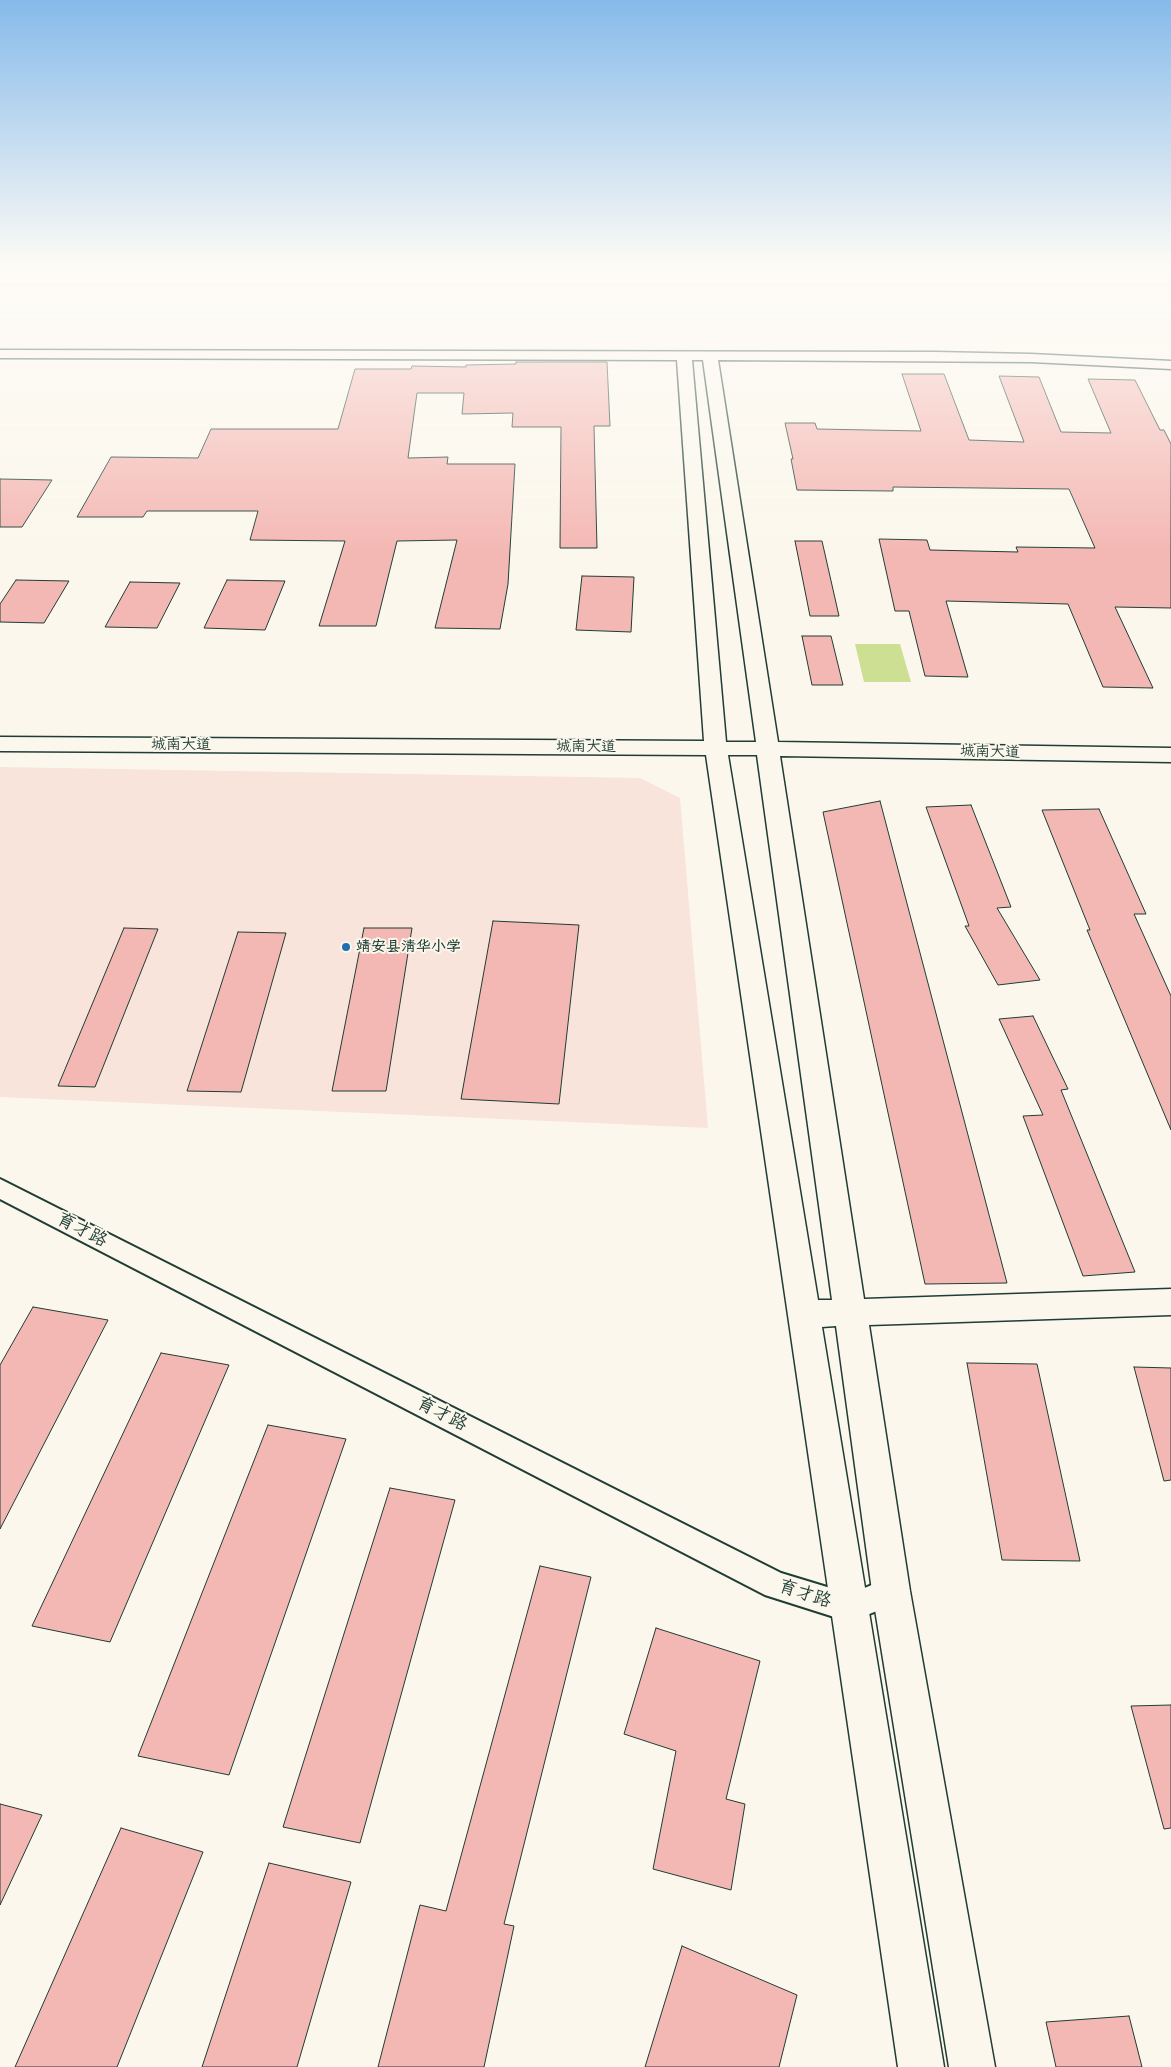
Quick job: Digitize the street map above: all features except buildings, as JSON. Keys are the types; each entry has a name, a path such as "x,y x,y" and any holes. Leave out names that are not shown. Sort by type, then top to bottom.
{"main road":[{"path":"697,359 715,740 922,2067"},
{"path":"698,359 767,741 891,1591 972,2067"},
{"path":"1049,359 1104,364 1171,379"},
{"path":"1060,359 1171,365"},
{"name":"城南大道","path":"0,729 767,741 1171,756"},
{"name":"城南大道","path":"0,744 715,740"},
{"name":"城南大道","path":"767,741 1171,740"},
{"path":"804,1314 1171,1302"}],"street":[{"name":"育才路","path":"0,1188 775,1585 850,1608 891,1591"}],"shaded area":[{"name":"靖安县清华小学","path":"0,767 640,778 680,798 708,1128 0,1097"}],"green space":[{"path":"855,644 900,644 911,682 864,682"}],"place":[{"name":"靖安县清华小学","path":"346,947"}]}
